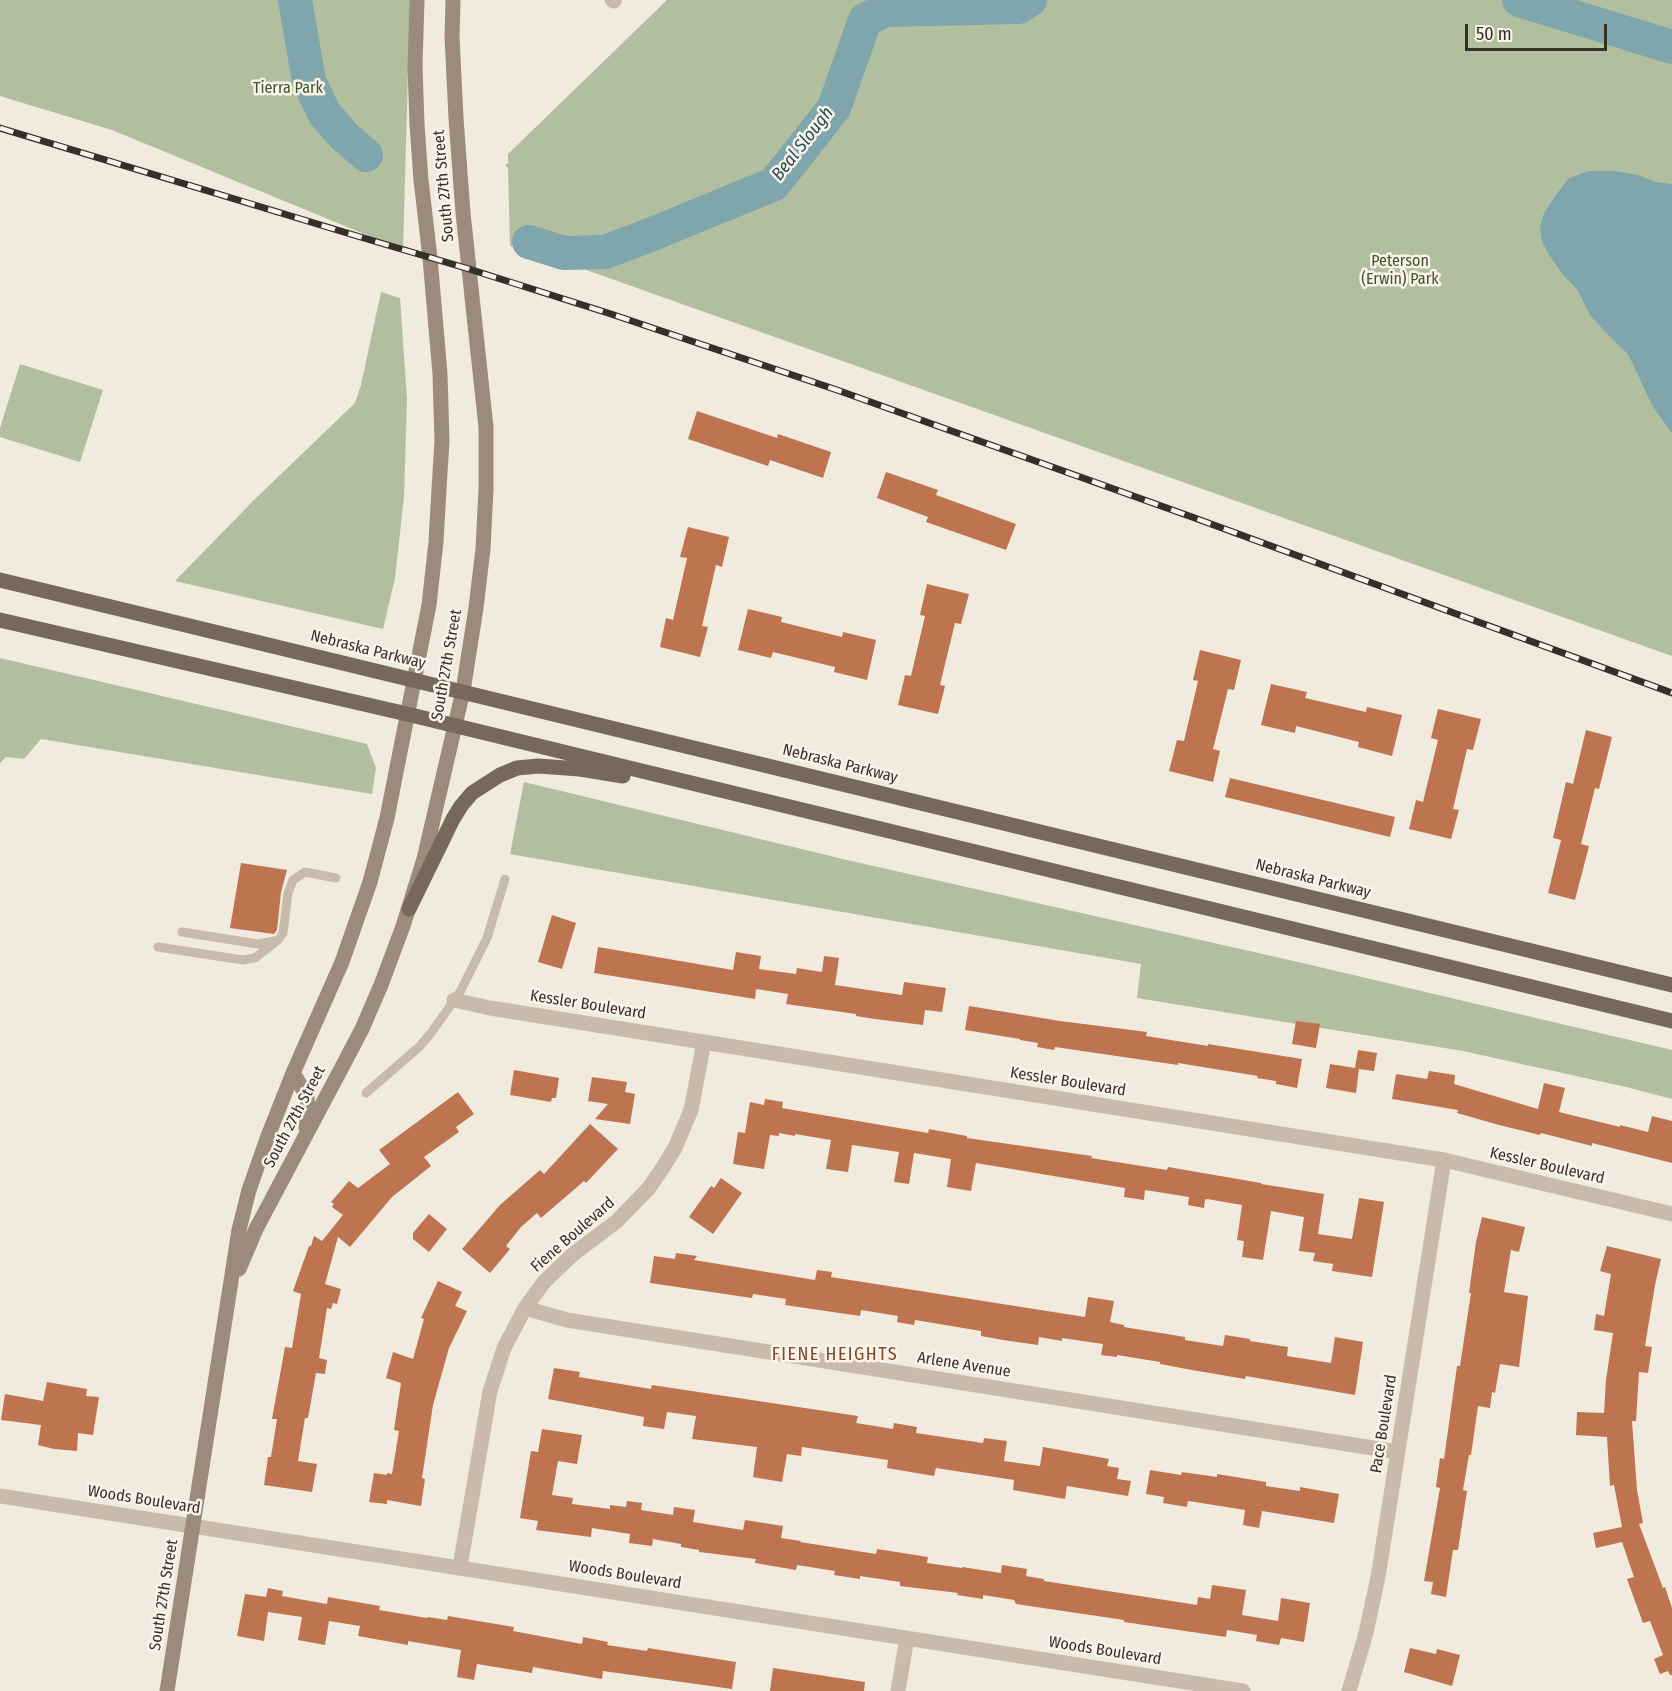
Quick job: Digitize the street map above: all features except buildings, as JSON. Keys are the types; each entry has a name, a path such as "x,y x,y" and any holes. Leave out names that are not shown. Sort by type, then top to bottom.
{"main road":[{"name":"South 27th Street","path":"167,1691 239,1230 249,1190 293,1073 342,962 370,882 387,818 429,605 442,441 440,374 417,125 415,66 417,0"},
{"name":"South 27th Street","path":"230,1292 256,1229 362,1029 381,985 424,860 463,691 483,549 486,427 463,213 452,37 453,0"},
{"name":"Nebraska Parkway","path":"0,580 1672,985"},
{"path":"0,620 407,714 1672,1021"},
{"path":"409,909 461,806 472,793 500,775 517,768 538,766 580,769 758,800"},
{"path":"293,1073 307,1096 308,1113 305,1137"}],"street":[{"name":"Kessler Boulevard","path":"454,1000 500,1010 1444,1160 1672,1214"},
{"name":"Fiene Boulevard","path":"460,1567 490,1391 504,1348 525,1308 544,1282 559,1267 617,1221 648,1189 662,1169 675,1148 691,1110 704,1042"},
{"name":"Pace Boulevard","path":"1349,1691 1372,1608 1444,1160"},
{"name":"Arlene Avenue","path":"525,1308 579,1322 1398,1452"},
{"name":"Woods Boulevard","path":"0,1496 1243,1691"},
{"path":"898,1691 906,1638"}],"lane":[{"path":"159,947 243,960 255,958 278,940 283,933 288,893 293,880 305,872 336,878"},
{"path":"366,1093 419,1047 454,1000 487,938 505,879"},
{"path":"182,932 258,944 278,940"}],"green space":[{"name":"Tierra Park","path":"0,0 410,0 403,250 112,130 0,96"},
{"name":"Peterson (Erwin) Park","path":"667,0 1672,0 1672,656 547,256 510,246 508,168 505,165 508,163 508,154"},
{"path":"381,292 400,298 407,399 404,497 395,578 383,629 175,581 254,500 355,403"},
{"path":"20,364 103,390 80,462 0,437 0,428"},
{"path":"0,658 367,744 376,768 372,794 41,739 24,759 6,757 0,763"},
{"path":"524,782 847,860 1298,962 1672,1050 1672,1099 1463,1051 1137,998 1141,964 510,854"}],"water":[{"path":"1589,171 1615,171 1672,184 1672,433 1653,407 1628,354 1590,315 1577,289 1564,276 1542,241 1540,227 1544,213 1558,192 1569,178"}],"waterway":[{"name":"Beal Slough","path":"295,0 309,81 324,113 344,136 366,155"},
{"name":"Beal Slough","path":"529,242 564,253 605,252 774,184 834,108 865,20 885,10 1019,7 1030,0"},
{"name":"Beal Slough","path":"1519,0 1672,47"}],"railway":[{"path":"0,128 469,269 837,390 1672,693"}],"district":[{"name":"FIENE HEIGHTS","path":"835,1355"}]}
